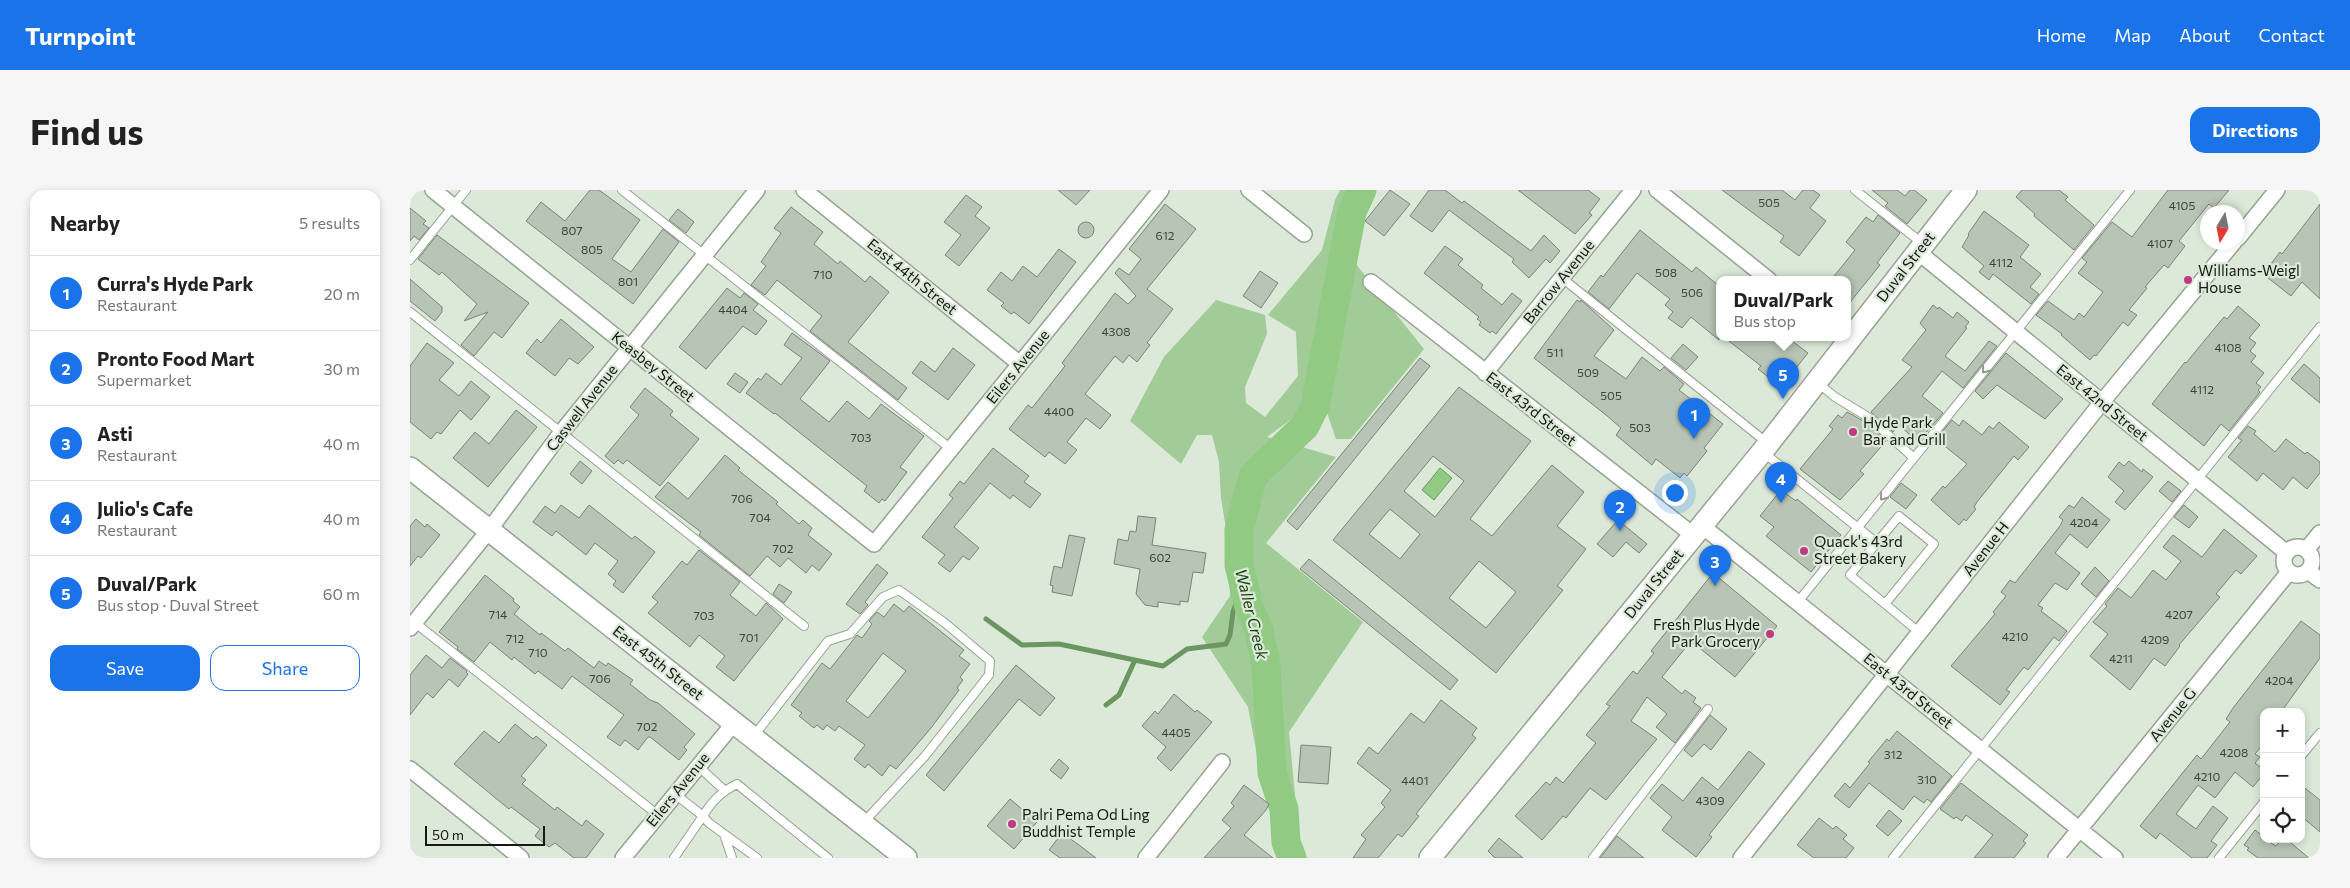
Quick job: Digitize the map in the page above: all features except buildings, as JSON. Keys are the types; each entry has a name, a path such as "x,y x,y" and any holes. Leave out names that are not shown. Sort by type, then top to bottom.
{"street":[{"name":"Keasbey Street","path":"432,190 874,544"},
{"name":"Caswell Avenue","path":"412,623 490,530 561,433 757,190"},
{"name":"East 44th Street","path":"804,190 1020,364"},
{"name":"Eilers Avenue","path":"874,544 1161,190"},
{"path":"1249,190 1304,234"},
{"name":"Barrow Avenue","path":"1485,373 1633,190"},
{"path":"1657,190 1764,276"},
{"name":"Duval Street","path":"1851,332 1921,248 1966,190"},
{"path":"2245,229 2277,190"},
{"name":"East 42nd Street","path":"1921,248 2015,332 2287,553"},
{"name":"Avenue H","path":"1741,858 2102,402 2227,250"},
{"name":"East 43rd Street","path":"1371,282 1485,373 1798,603 2115,858"},
{"name":"Duval Street","path":"1430,858 1765,448 1816,382 1843,341"},
{"name":"East 45th Street","path":"410,468 906,858"},
{"path":"2306,550 2320,533"},
{"path":"2294,548 2306,550 2311,559 2308,570 2300,574 2289,572 2284,562 2287,553 2294,548"},
{"path":"2308,570 2320,580"},
{"name":"Avenue G","path":"2056,858 2289,572"},
{"name":"Eilers Avenue","path":"623,858 734,723"},
{"path":"1146,858 1222,762"},
{"path":"410,769 521,858"}],"lane":[{"path":"410,260 466,190"},
{"path":"622,190 951,449"},
{"path":"1855,190 1921,248"},
{"path":"1798,603 2130,190"},
{"path":"1562,278 1877,543"},
{"path":"410,312 804,626"},
{"path":"1893,858 2320,327"},
{"path":"1816,382 1835,397 1868,417 1914,458"},
{"path":"1885,604 1934,544 1899,516 1850,575 1885,604 1920,633"},
{"path":"752,737 828,642 850,634 882,597 899,590 945,622 990,661 989,676 925,756 862,823"},
{"path":"412,623 658,815"},
{"path":"1593,858 1708,709"},
{"path":"2303,753 2320,732"},
{"path":"698,766 724,790"},
{"path":"674,858 711,802 724,790 737,784 828,858"},
{"path":"675,794 756,858"},
{"path":"2219,858 2260,807"},
{"path":"724,834 732,858"}],"shaded area":[{"path":"1340,190 1370,190 1364,202 1352,259 1424,349 1351,439 1336,439 1326,410 1311,397 1297,415 1267,437 1336,457 1266,543 1363,622 1289,732 1301,858 1283,858 1272,810 1260,771 1248,707 1202,637 1230,596 1228,541 1221,498 1219,462 1212,435 1197,435 1181,464 1130,421 1164,357 1216,300 1265,315 1267,334 1245,387 1246,403 1265,417 1298,376 1296,332 1268,315 1322,250 1335,200"},
{"path":"1440,468 1452,478 1434,500 1422,490"}],"waterway":[{"name":"Waller Creek","path":"1292,858 1286,842 1284,809 1272,773 1266,665 1259,630 1249,607 1239,565 1239,530 1253,476 1305,426 1315,406 1352,212 1362,190"},
{"path":"986,619 1022,645 1059,644 1163,666 1187,649 1226,644 1230,635 1233,612 1244,583"},
{"path":"1106,705 1119,695 1135,660"}],"place":[{"name":"Williams-Weigl House","path":"2188,280"},
{"name":"Duval/Park","path":"1783,399"},
{"name":"Hyde Park Bar and Grill","path":"1853,432"},
{"name":"Curra's Hyde Park","path":"1694,439"},
{"name":"Julio's Cafe","path":"1781,503"},
{"name":"Pronto Food Mart","path":"1620,531"},
{"name":"Quack's 43rd Street Bakery","path":"1804,551"},
{"name":"Asti","path":"1715,586"},
{"name":"Fresh Plus Hyde Park Grocery","path":"1770,634"},
{"name":"Palri Pema Od Ling Buddhist Temple","path":"1012,824"}]}
